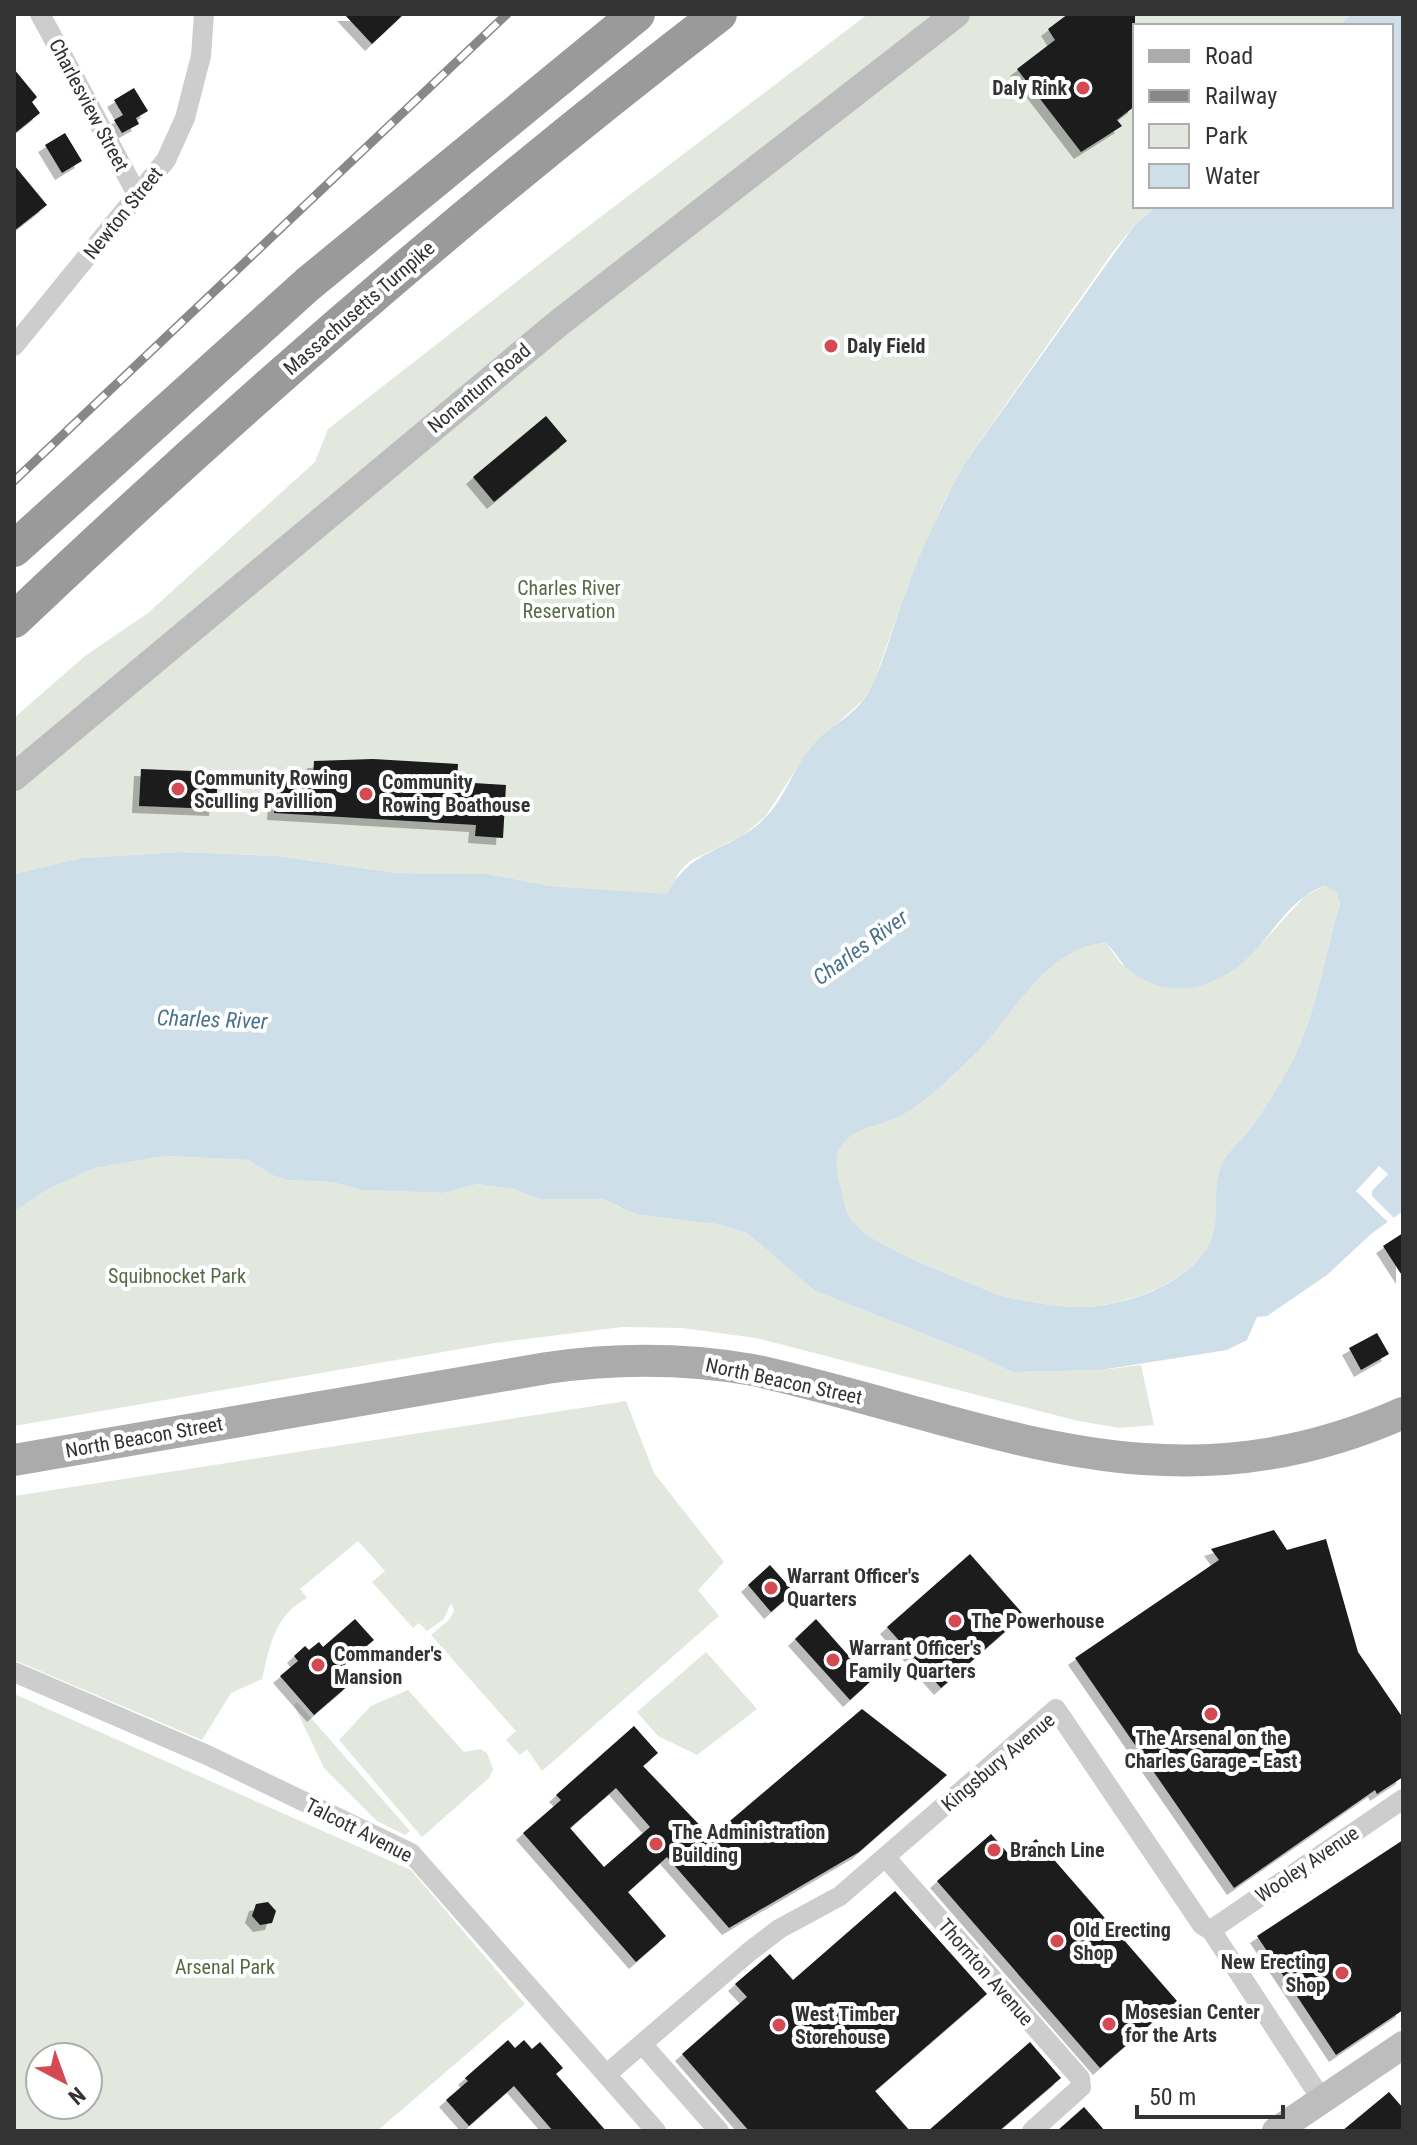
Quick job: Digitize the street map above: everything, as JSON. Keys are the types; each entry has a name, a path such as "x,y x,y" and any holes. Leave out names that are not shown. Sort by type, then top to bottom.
{"highway":[{"path":"14,549 308,284 637,14"},
{"name":"Massachusetts Turnpike","path":"14,620 189,456 352,314 504,185 719,14"}],"main road":[{"name":"Nonantum Road","path":"14,777 571,313 956,14"},
{"name":"North Beacon Street","path":"14,1460 547,1368 627,1360 671,1360 753,1370 1041,1445 1143,1461 1219,1461 1269,1455 1337,1438 1403,1413"},
{"path":"1276,2131 1403,2045"}],"street":[{"name":"Charlesview Street","path":"40,14 138,196"},
{"name":"Newton Street","path":"14,346 166,160 185,118 201,56 204,14"},
{"name":"Talcott Avenue","path":"14,1672 207,1755 411,1853 656,2131"},
{"name":"Kingsbury Avenue","path":"608,2073 779,1929 840,1896 1056,1709 1202,1925 1211,1930 1322,2100"},
{"name":"Wooley Avenue","path":"1211,1930 1403,1799"},
{"name":"Thornton Avenue","path":"886,1858 1028,2022 1073,2067 1081,2087 1032,2131"},
{"path":"643,2045 719,2131"}],"green space":[{"name":"Charles River Reservation","path":"868,14 1351,14 1341,24 1133,24 1133,208 1155,208 1134,226 1112,253 964,464 942,506 907,588 873,684 862,701 810,748 765,817 742,836 690,861 679,872 668,895 551,886 488,874 397,873 278,856 181,852 81,858 14,874 14,718 85,656 148,613 315,462 328,429"},
{"path":"1325,886 1336,891 1340,902 1307,1026 1273,1094 1227,1155 1220,1170 1210,1242 1190,1268 1177,1278 1129,1299 1097,1306 1074,1307 1032,1302 995,1294 920,1262 880,1243 855,1224 846,1208 837,1174 837,1158 846,1139 858,1131 901,1116 929,1097 986,1042 1030,987 1064,957 1106,943 1122,965 1262,943 1305,896"},
{"name":"Squibnocket Park","path":"165,1156 248,1160 274,1176 288,1180 332,1182 363,1190 444,1193 477,1184 513,1189 540,1199 602,1199 619,1207 717,1224 747,1233 815,1291 1012,1372 1101,1370 1141,1365 1154,1425 1119,1428 1074,1420 756,1338 682,1328 622,1327 495,1343 14,1426 14,1212 48,1189 95,1168"},
{"path":"626,1401 654,1473 724,1562 698,1590 719,1616 542,1771 527,1749 520,1755 506,1740 516,1731 431,1635 450,1619 454,1610 451,1603 444,1619 427,1631 419,1623 413,1628 372,1582 385,1571 358,1541 300,1589 307,1598 280,1623 262,1679 231,1693 202,1740 14,1660 14,1496"},
{"path":"706,1652 757,1709 697,1755 658,1736 637,1712"},
{"path":"408,1690 464,1752 480,1749 487,1753 493,1769 489,1778 422,1837 339,1740 371,1706"},
{"name":"Arsenal Park","path":"14,1694 411,1870 525,2004 377,2131 14,2131"},
{"path":"297,1702 410,1831 405,1835 377,1821 324,1768 294,1705"}],"water":[{"name":"Charles River","path":"1351,14 1403,14 1403,1211 1371,1234 1327,1275 1267,1316 1257,1317 1247,1340 1227,1350 1101,1370 1012,1372 815,1291 747,1233 717,1224 636,1214 602,1199 540,1199 513,1189 477,1184 444,1193 362,1190 332,1182 288,1180 274,1176 248,1160 165,1156 95,1168 48,1189 14,1212 14,874 81,858 181,852 278,856 397,873 488,874 551,886 667,894 688,867 751,830 765,818 811,747 849,715 868,693 926,543 964,464 1134,226 1155,208 1393,208 1393,24 1341,24","holes":["1325,886 1336,892 1340,903 1313,1006 1299,1046 1264,1109 1224,1160 1217,1180 1215,1221 1210,1242 1201,1256 1177,1278 1146,1294 1097,1306 1074,1307 1032,1302 995,1294 920,1262 880,1243 855,1224 845,1206 837,1173 837,1156 842,1145 852,1135 901,1116 929,1097 986,1042 1046,971 1064,958 1084,948 1106,943 1122,963 1141,978 1165,987 1190,988 1220,978 1239,966 1293,906 1308,894"]}],"pier":[{"path":"1379,1166 1388,1174 1372,1191 1372,1196 1395,1219 1390,1224 1356,1191"}],"building":[{"path":"344,14 404,14 372,44"},
{"name":"Daly Rink","path":"1068,14 1135,14 1133,108 1117,120 1122,126 1081,152 1017,69 1055,40 1048,29"},
{"path":"14,69 37,97 32,102 40,113 14,134"},
{"path":"134,88 148,111 136,118 139,124 122,133 114,120 123,115 114,100"},
{"path":"65,133 82,161 62,173 45,145"},
{"path":"14,165 47,205 14,231"},
{"path":"546,416 567,441 494,502 473,477"},
{"name":"Community Rowing Boathouse","path":"373,759 458,764 457,782 506,785 503,838 475,836 476,825 274,813 277,773 313,776 314,761"},
{"name":"Community Rowing Sculling Pavillion","path":"141,769 218,772 216,809 139,806"},
{"path":"1403,1233 1403,1277 1383,1246"},
{"path":"1377,1333 1389,1354 1361,1370 1349,1348"},
{"name":"The Arsenal on the Charles Garage - East","path":"1274,1530 1287,1550 1326,1539 1358,1652 1403,1718 1403,1777 1377,1794 1375,1790 1234,1888 1075,1658 1219,1560 1211,1549"},
{"name":"The Powerhouse","path":"970,1554 1024,1615 941,1688 887,1627"},
{"name":"Warrant Officer's Quarters","path":"770,1565 794,1592 771,1612 748,1585"},
{"name":"Commander's Mansion","path":"355,1619 374,1640 338,1670 350,1684 314,1715 280,1676 298,1661 294,1656 305,1646 309,1650 319,1642 323,1647"},
{"name":"Warrant Officer's Family Quarters","path":"816,1619 871,1681 850,1700 795,1639"},
{"path":"862,1709 947,1775 859,1852 729,1928 667,1857 628,1892 666,1936 636,1962 523,1833 561,1800 556,1795 634,1726 658,1753 643,1766 711,1837","holes":["616,1788 650,1827 604,1867 570,1828"]},
{"name":"Old Erecting Shop","path":"991,1834 1013,1859 1036,1839 1177,2001 1100,2068 937,1881"},
{"name":"New Erecting Shop","path":"1403,1840 1403,2010 1336,2055 1257,1936"},
{"path":"895,1891 987,1994 875,2091 910,2131 749,2131 682,2054 747,1997 735,1984 770,1954 793,1980"},
{"path":"268,1902 276,1911 272,1923 260,1925 252,1916 256,1904"},
{"path":"508,2040 515,2048 524,2040 532,2049 540,2042 563,2068 556,2074 606,2131 553,2131 514,2086 469,2126 446,2100 468,2081 465,2078"},
{"path":"1030,2042 1061,2078 999,2131 928,2131"},
{"path":"1389,2092 1403,2108 1403,2131 1342,2131"},
{"path":"1084,2107 1105,2131 1057,2131"}],"railway":[{"path":"14,481 507,14"}],"place":[{"name":"Daly Rink","path":"1083,88"},
{"name":"Daly Field","path":"831,346"},
{"name":"Community Rowing Sculling Pavillion","path":"178,789"},
{"name":"Community Rowing Boathouse","path":"366,794"},
{"name":"Warrant Officer's Quarters","path":"771,1588"},
{"name":"The Powerhouse","path":"955,1621"},
{"name":"Warrant Officer's Family Quarters","path":"833,1660"},
{"name":"Commander's Mansion","path":"318,1665"},
{"name":"The Arsenal on the Charles Garage - East","path":"1211,1714"},
{"name":"The Administration Building","path":"656,1844"},
{"name":"Branch Line","path":"994,1850"},
{"name":"Old Erecting Shop","path":"1057,1941"},
{"name":"New Erecting Shop","path":"1342,1973"},
{"name":"Mosesian Center for the Arts","path":"1109,2024"},
{"name":"West Timber Storehouse","path":"779,2025"}]}
